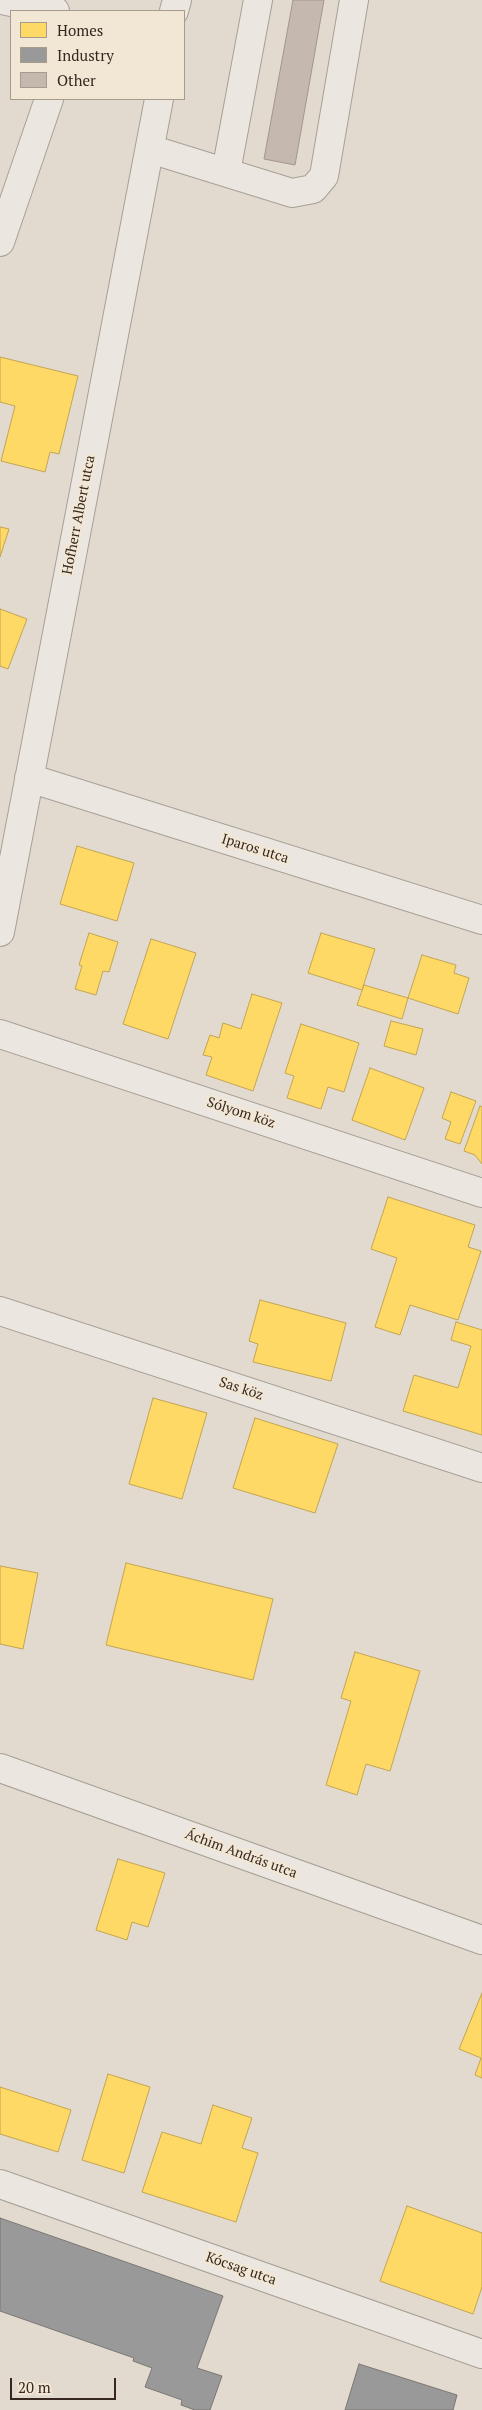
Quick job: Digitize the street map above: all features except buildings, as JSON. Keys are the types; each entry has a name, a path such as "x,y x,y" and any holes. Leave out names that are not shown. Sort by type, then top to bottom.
{"street":[{"path":"2,0 50,10"},
{"path":"226,172 258,0"},
{"path":"150,149 292,193 313,189 324,176 354,0"},
{"path":"0,242 49,100"},
{"name":"Hofherr Albert utca","path":"0,932 159,100"},
{"name":"Iparos utca","path":"29,778 482,920"},
{"name":"Sólyom köz","path":"0,1034 482,1193"},
{"name":"Sas köz","path":"0,1311 482,1468"},
{"name":"Áchim András utca","path":"0,1768 482,1940"},
{"name":"Kócsag utca","path":"0,2184 482,2354"}]}
